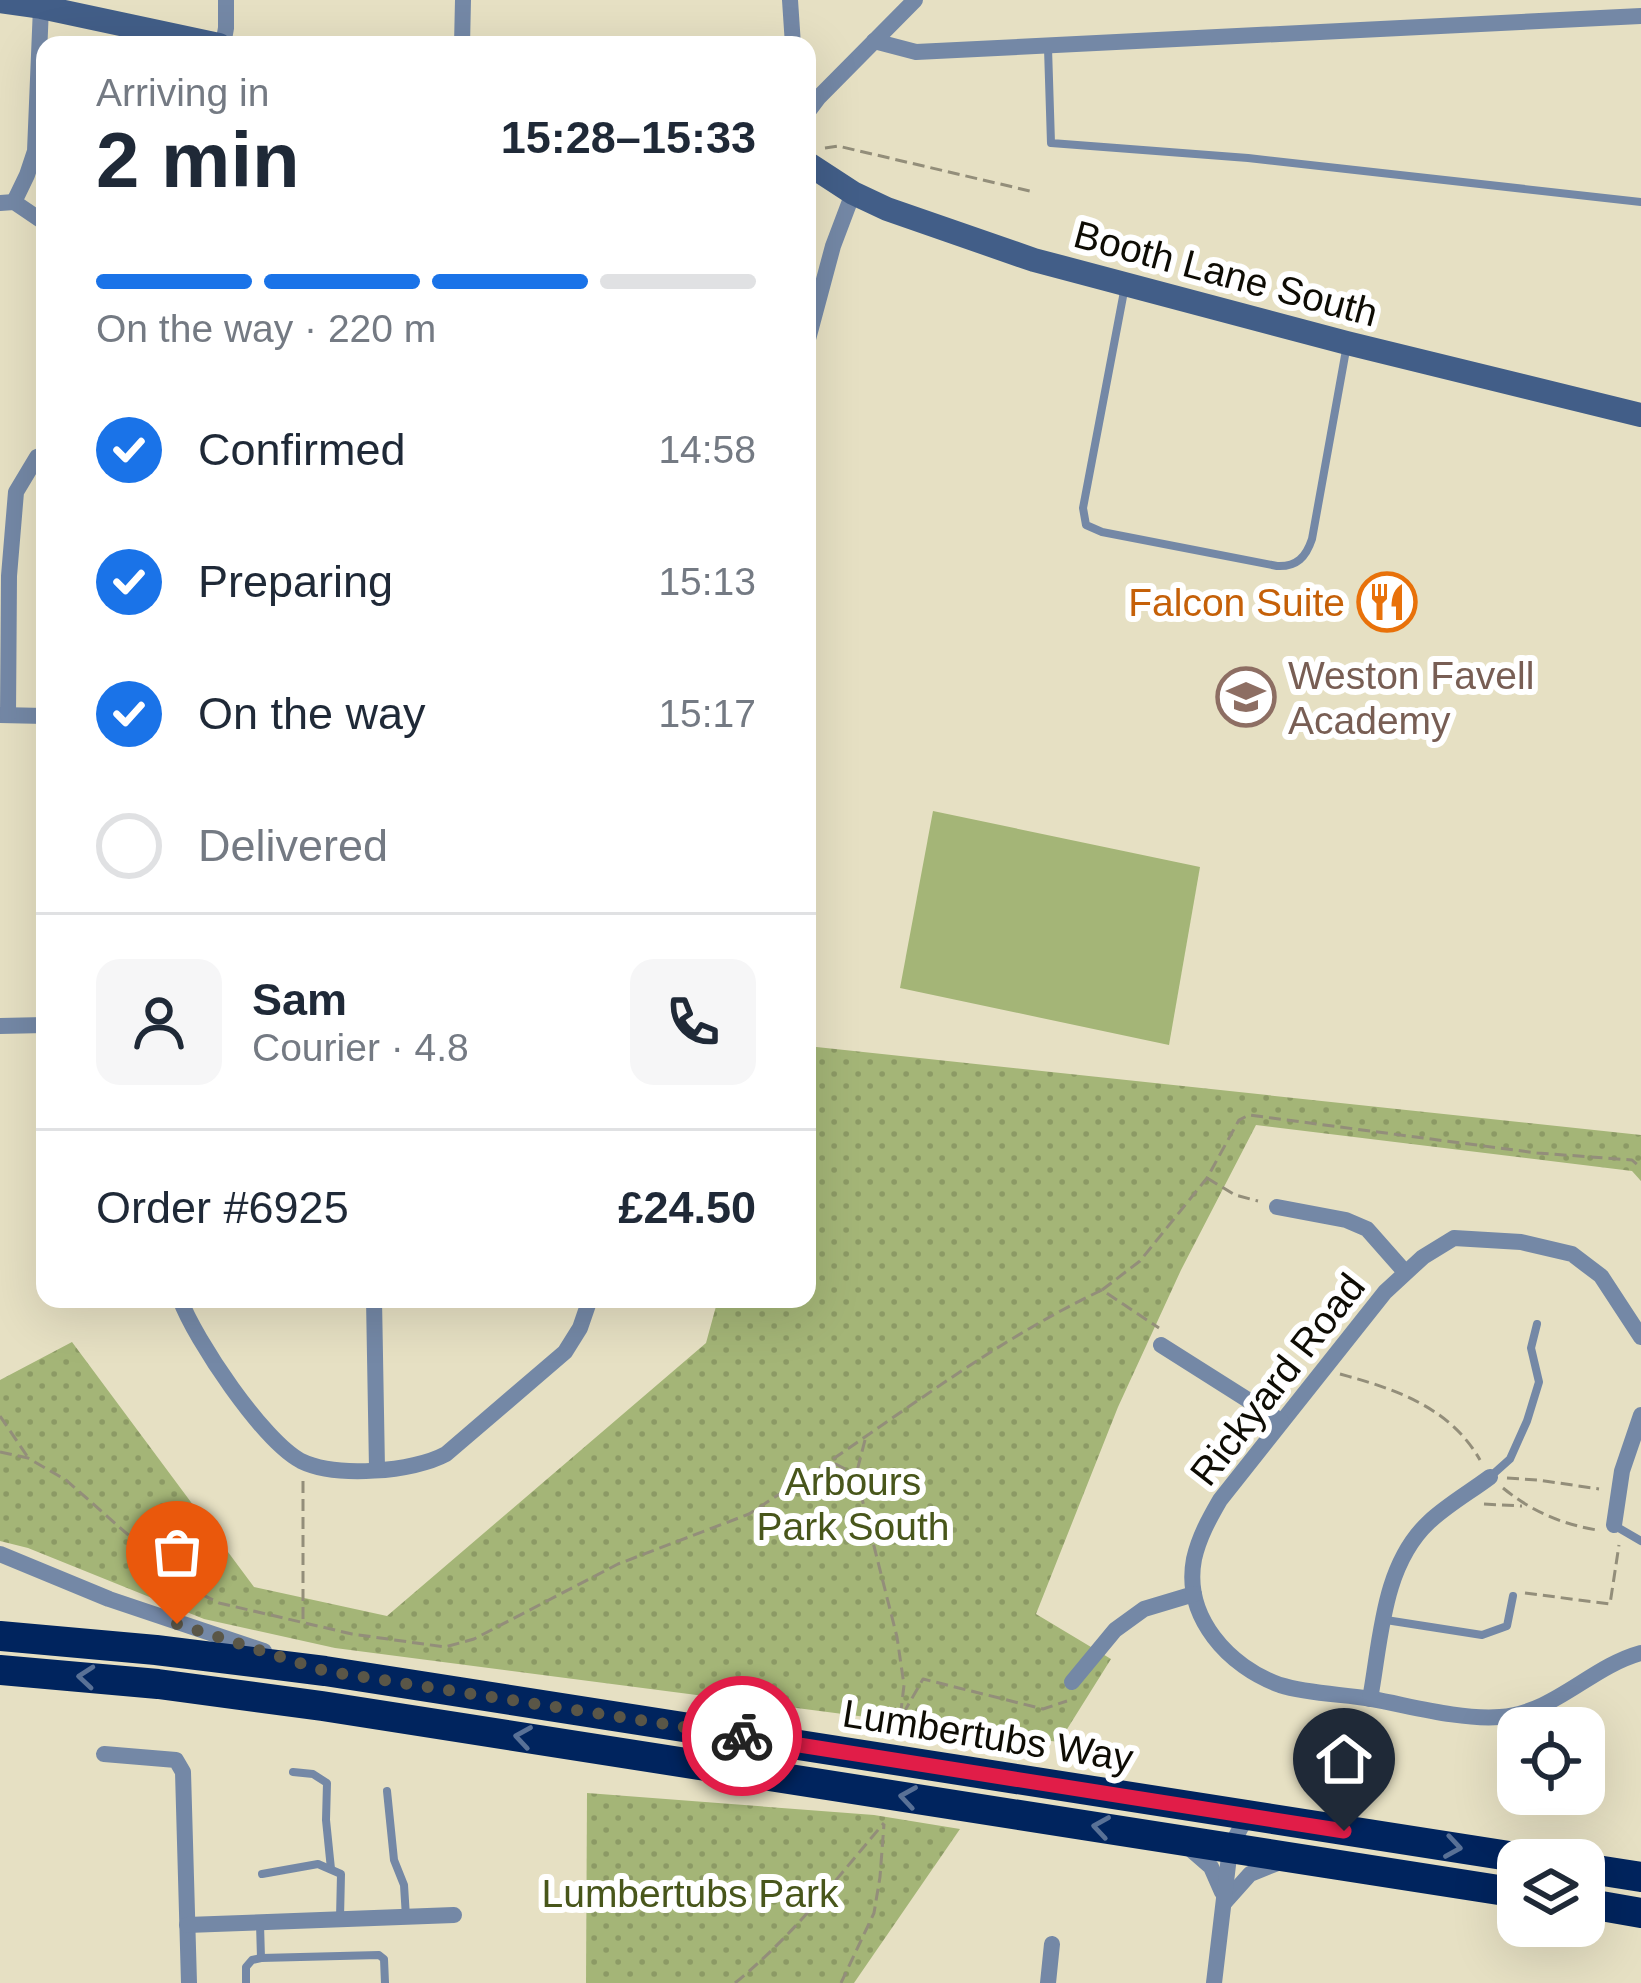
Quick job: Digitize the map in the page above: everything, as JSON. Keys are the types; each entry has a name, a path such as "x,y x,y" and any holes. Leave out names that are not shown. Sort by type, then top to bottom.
{"highway":[{"name":"Lumbertubs Way","path":"0,1636 325,1671 1497,1854"},
{"name":"Lumbertubs Way","path":"5,1672 158,1684 322,1706 1497,1890"},
{"path":"1605,1871 1641,1876"},
{"path":"1605,1907 1641,1912"}],"street":[{"path":"224,36 226,0"},
{"path":"462,36 463,0"},
{"path":"790,0 792,36"},
{"path":"816,89 915,0"},
{"path":"0,1 178,36"},
{"path":"39,36 40,7"},
{"path":"874,41 916,52 1641,16"},
{"path":"36,123 28,175 7,202 36,218"},
{"name":"Booth Lane South","path":"816,157 854,193 932,226 1125,285 1641,416"},
{"path":"816,308 832,246 854,193"},
{"path":"36,459 16,492 4,715 36,716"},
{"path":"0,1026 36,1025"},
{"path":"1277,1207 1346,1220 1367,1229 1405,1272"},
{"name":"Rickyard Road","path":"1194,1594 1193,1563 1202,1532 1220,1500 1385,1292 1454,1238 1521,1242 1572,1254 1601,1276 1641,1337"},
{"path":"184,1308 199,1340 274,1443 303,1462 327,1468 377,1469 420,1466 462,1442 565,1352 587,1308"},
{"path":"374,1308 377,1469"},
{"path":"1161,1345 1281,1421"},
{"path":"1614,1525 1622,1471 1639,1427"},
{"path":"1370,1699 1390,1588 1402,1555 1428,1522 1490,1478"},
{"path":"0,1554 160,1618 325,1671"},
{"path":"1072,1682 1115,1630 1144,1609 1194,1594 1209,1632 1243,1668 1283,1686 1497,1718 1531,1712 1607,1666 1641,1652"},
{"path":"104,1754 176,1760 184,1772 189,1983"},
{"path":"1214,1983 1230,1848 1243,1825 1254,1817"},
{"path":"1178,1839 1211,1867 1224,1904"},
{"path":"1224,1904 1250,1874 1292,1857"},
{"path":"187,1925 454,1915"},
{"path":"1048,1983 1052,1943"}],"lane":[{"path":"1048,46 1051,143 1248,158 1641,202"},
{"path":"1125,285 1083,508 1087,525 1102,532 1277,566 1301,560 1312,539 1347,343"},
{"path":"1490,1478 1510,1459 1527,1421 1539,1382 1531,1348 1538,1324"},
{"path":"1614,1525 1641,1541"},
{"path":"1384,1620 1482,1634 1508,1626 1513,1596"},
{"path":"293,1772 314,1774 327,1783 331,1869"},
{"path":"386,1791 406,1917"},
{"path":"262,1874 318,1864 341,1874 340,1919"},
{"path":"260,1922 261,1958"},
{"path":"246,1983 246,1967 261,1958 379,1955 384,1959 385,1983"}],"path":[{"path":"816,156 838,146 1030,191"},
{"path":"0,1451 28,1458 66,1480 169,1578 219,1603 352,1634 445,1647 474,1639 618,1564 749,1514 953,1374 1050,1315 1102,1291 1140,1261 1207,1178 1239,1120 1250,1115 1537,1153 1632,1160 1641,1168"},
{"path":"1207,1178 1235,1195 1277,1207"},
{"path":"1102,1291 1164,1331 1161,1345"},
{"path":"1322,1370 1415,1398 1444,1417 1472,1445 1490,1478 1524,1506 1571,1526 1605,1532 1614,1525 1619,1543 1610,1604 1529,1592 1513,1596"},
{"path":"0,1418 28,1458"},
{"path":"865,1437 856,1474 897,1637 904,1685 900,1719 923,1679 1043,1709 1067,1701 1072,1682"},
{"path":"830,1461 856,1474"},
{"path":"303,1462 303,1623"},
{"path":"1490,1478 1618,1492"},
{"path":"1454,1503 1524,1506"},
{"path":"735,1983 769,1956 811,1911 884,1823 874,1913 841,1983"}],"green space":[{"path":"933,811 1200,867 1169,1045 900,988"},
{"name":"Arbours Park South","path":"816,1047 1641,1135 1641,1181 1632,1171 1256,1125 1181,1270 1118,1407 1036,1614 1111,1659 1059,1742 335,1648 204,1619 0,1541 0,1380 72,1342 254,1587 387,1616 706,1343 716,1308 816,1308"},
{"name":"Lumbertubs Park","path":"587,1793 874,1815 960,1829 854,1983 586,1983"}],"way so far":[{"path":"177,1624 325,1671 742,1736"}],"place":[{"name":"Falcon Suite","path":"1387,602"},
{"name":"Weston Favell Academy","path":"1246,697"}],"route":[{"path":"742,1736 1344,1831"}]}
